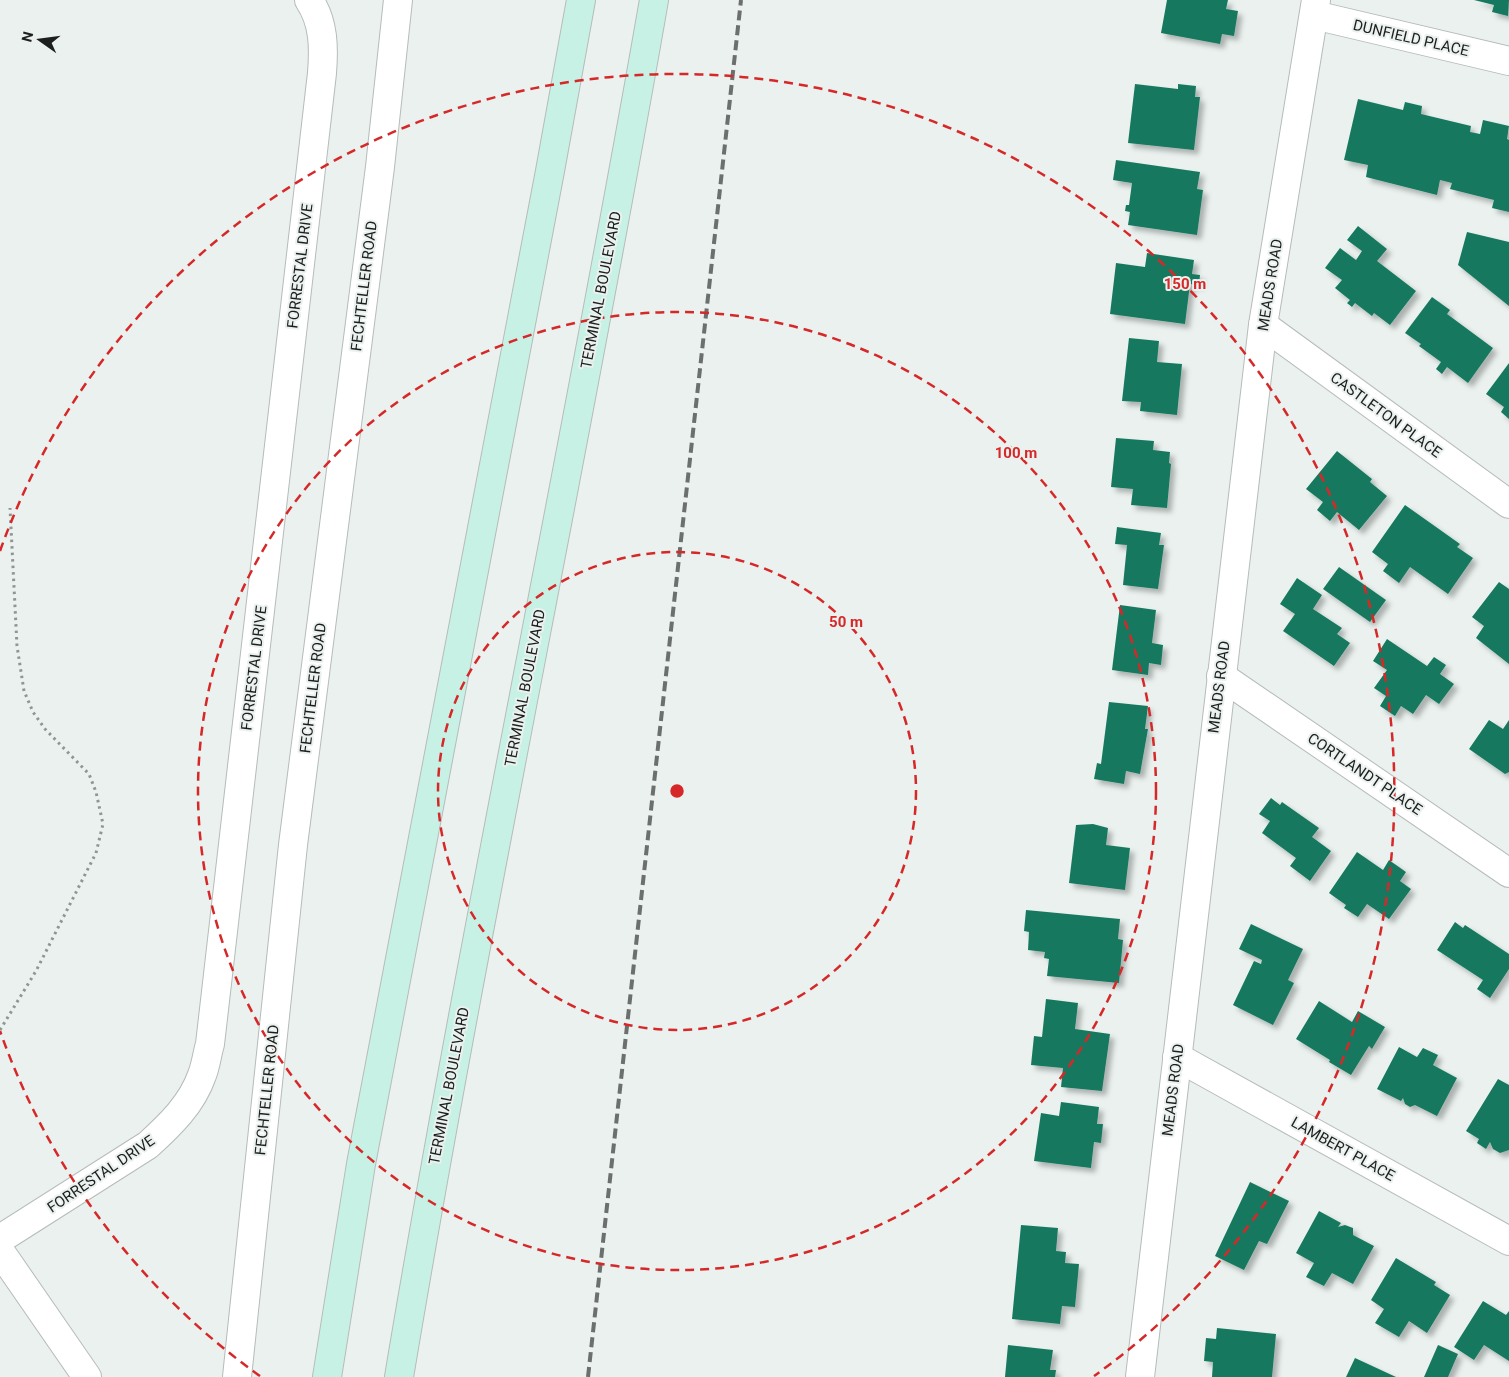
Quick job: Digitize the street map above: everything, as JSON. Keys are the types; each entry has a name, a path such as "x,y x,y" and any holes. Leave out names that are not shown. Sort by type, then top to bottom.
{"main road":[{"path":"326,1377 361,1164 581,0"},
{"name":"TERMINAL BOULEVARD","path":"399,1377 434,1167 596,318 654,0"}],"street":[{"name":"FORRESTAL DRIVE","path":"0,1239 148,1144 167,1128 188,1103 202,1075 210,1044 322,73 324,51 321,27 309,0"},
{"name":"FECHTELLER ROAD","path":"237,1377 293,845 380,166 398,0"},
{"name":"DUNFIELD PLACE","path":"1315,8 1509,61"},
{"name":"MEADS ROAD","path":"1140,1377 1263,325 1315,8"},
{"name":"CASTLETON PLACE","path":"1263,325 1509,504"},
{"name":"CORTLANDT PLACE","path":"1221,676 1509,873"},
{"name":"LAMBERT PLACE","path":"1177,1057 1509,1241"},
{"path":"0,1252 87,1377"}],"path":[{"path":"0,1030 36,971 96,854 103,824 96,792 88,774 46,729 33,712 24,692 17,646 10,508"}],"building":[{"path":"1167,0 1228,0 1226,9 1238,11 1234,36 1222,34 1220,44 1161,33"},
{"path":"1474,0 1509,0 1508,16 1492,12 1494,5"},
{"path":"1135,84 1178,89 1178,84 1196,86 1195,97 1200,97 1194,150 1128,143"},
{"path":"1358,99 1403,110 1405,102 1422,106 1421,114 1471,126 1470,132 1480,134 1483,120 1509,126 1507,139 1509,140 1509,212 1492,208 1494,200 1450,189 1452,183 1440,180 1437,195 1366,177 1368,165 1344,160"},
{"path":"1116,160 1200,172 1197,189 1203,190 1197,235 1128,225 1130,212 1125,211 1126,205 1129,205 1132,183 1113,180"},
{"path":"1358,226 1387,249 1377,261 1416,291 1390,325 1374,313 1372,316 1355,303 1352,307 1347,303 1350,300 1335,288 1342,280 1325,268 1340,248 1356,260 1362,251 1347,240"},
{"path":"1467,232 1509,242 1509,306 1458,265"},
{"path":"1147,253 1194,260 1192,274 1200,275 1199,285 1190,284 1185,324 1110,314 1116,263 1145,267"},
{"path":"1432,297 1450,310 1447,314 1493,348 1468,383 1447,367 1442,374 1436,369 1441,362 1405,333"},
{"path":"1129,338 1159,341 1157,362 1182,364 1177,415 1140,411 1141,402 1122,401"},
{"path":"1509,363 1509,419 1501,412 1504,407 1486,394"},
{"path":"1116,438 1154,441 1153,450 1170,452 1169,463 1171,464 1167,508 1131,505 1133,489 1111,487"},
{"path":"1337,451 1372,479 1370,482 1387,496 1359,530 1337,512 1330,521 1317,510 1323,502 1306,489"},
{"path":"1405,505 1460,544 1457,547 1473,558 1448,594 1410,567 1399,583 1383,571 1388,564 1372,552"},
{"path":"1117,527 1161,533 1159,545 1164,545 1158,589 1123,585 1127,545 1115,544"},
{"path":"1339,567 1386,600 1370,622 1323,589"},
{"path":"1297,578 1322,595 1313,609 1342,628 1337,634 1350,643 1334,666 1283,631 1295,614 1280,604"},
{"path":"1499,582 1509,589 1509,664 1476,638 1484,626 1472,617"},
{"path":"1120,605 1156,610 1152,643 1163,645 1161,665 1149,663 1148,675 1112,670"},
{"path":"1387,639 1427,666 1434,657 1446,665 1440,674 1454,684 1439,704 1426,695 1413,714 1401,706 1395,716 1380,706 1386,696 1374,688 1387,670 1373,661"},
{"path":"1109,702 1148,706 1145,729 1148,729 1140,774 1126,771 1124,784 1094,779 1097,763 1101,764"},
{"path":"1489,720 1503,729 1509,720 1509,772 1505,774 1469,749"},
{"path":"1271,798 1280,805 1282,802 1319,828 1312,837 1331,851 1310,881 1290,866 1296,858 1262,833 1270,821 1259,814"},
{"path":"1093,824 1108,828 1106,845 1130,848 1125,890 1069,883 1076,825"},
{"path":"1357,852 1383,870 1389,860 1406,872 1400,881 1411,889 1389,919 1367,904 1358,917 1344,908 1346,905 1329,893"},
{"path":"1026,910 1120,919 1118,939 1123,940 1119,983 1047,976 1049,959 1044,958 1045,952 1028,950 1029,932 1024,931"},
{"path":"1455,922 1463,928 1465,925 1509,954 1509,969 1490,998 1477,989 1483,980 1437,950"},
{"path":"1251,924 1303,949 1288,980 1294,983 1273,1025 1233,1005 1254,961 1261,964 1262,960 1239,949"},
{"path":"1046,999 1078,1003 1075,1029 1110,1034 1102,1091 1061,1087 1063,1068 1031,1065 1034,1036 1042,1037"},
{"path":"1319,1001 1352,1022 1358,1011 1385,1027 1372,1049 1369,1046 1351,1075 1296,1039"},
{"path":"1399,1047 1417,1057 1423,1048 1438,1055 1433,1065 1457,1078 1437,1116 1415,1105 1410,1107 1405,1104 1403,1098 1401,1101 1377,1089"},
{"path":"1498,1079 1509,1085 1509,1150 1500,1153 1493,1149 1490,1142 1486,1149 1477,1143 1479,1139 1466,1131"},
{"path":"1061,1102 1099,1107 1097,1124 1103,1124 1101,1143 1094,1142 1091,1168 1034,1161 1041,1113 1059,1116"},
{"path":"1250,1182 1289,1201 1267,1244 1259,1241 1244,1270 1215,1256"},
{"path":"1319,1211 1341,1223 1338,1227 1345,1225 1353,1228 1353,1235 1374,1246 1353,1284 1332,1273 1324,1286 1306,1277 1314,1263 1296,1253"},
{"path":"1021,1225 1058,1228 1056,1251 1066,1252 1065,1263 1079,1264 1075,1307 1062,1306 1060,1324 1012,1319"},
{"path":"1396,1258 1436,1282 1434,1285 1450,1295 1427,1333 1409,1321 1399,1337 1375,1323 1384,1309 1371,1300"},
{"path":"1483,1301 1506,1315 1509,1311 1509,1361 1484,1345 1474,1360 1454,1347"},
{"path":"1217,1328 1276,1334 1272,1377 1212,1377 1213,1362 1204,1361 1206,1338 1216,1339"},
{"path":"1008,1345 1053,1350 1050,1370 1056,1370 1055,1377 1005,1377"},
{"path":"1438,1345 1458,1354 1448,1377 1424,1377"},
{"path":"1355,1358 1396,1377 1346,1377"}],"railway":[{"path":"588,1377 741,0"}]}
